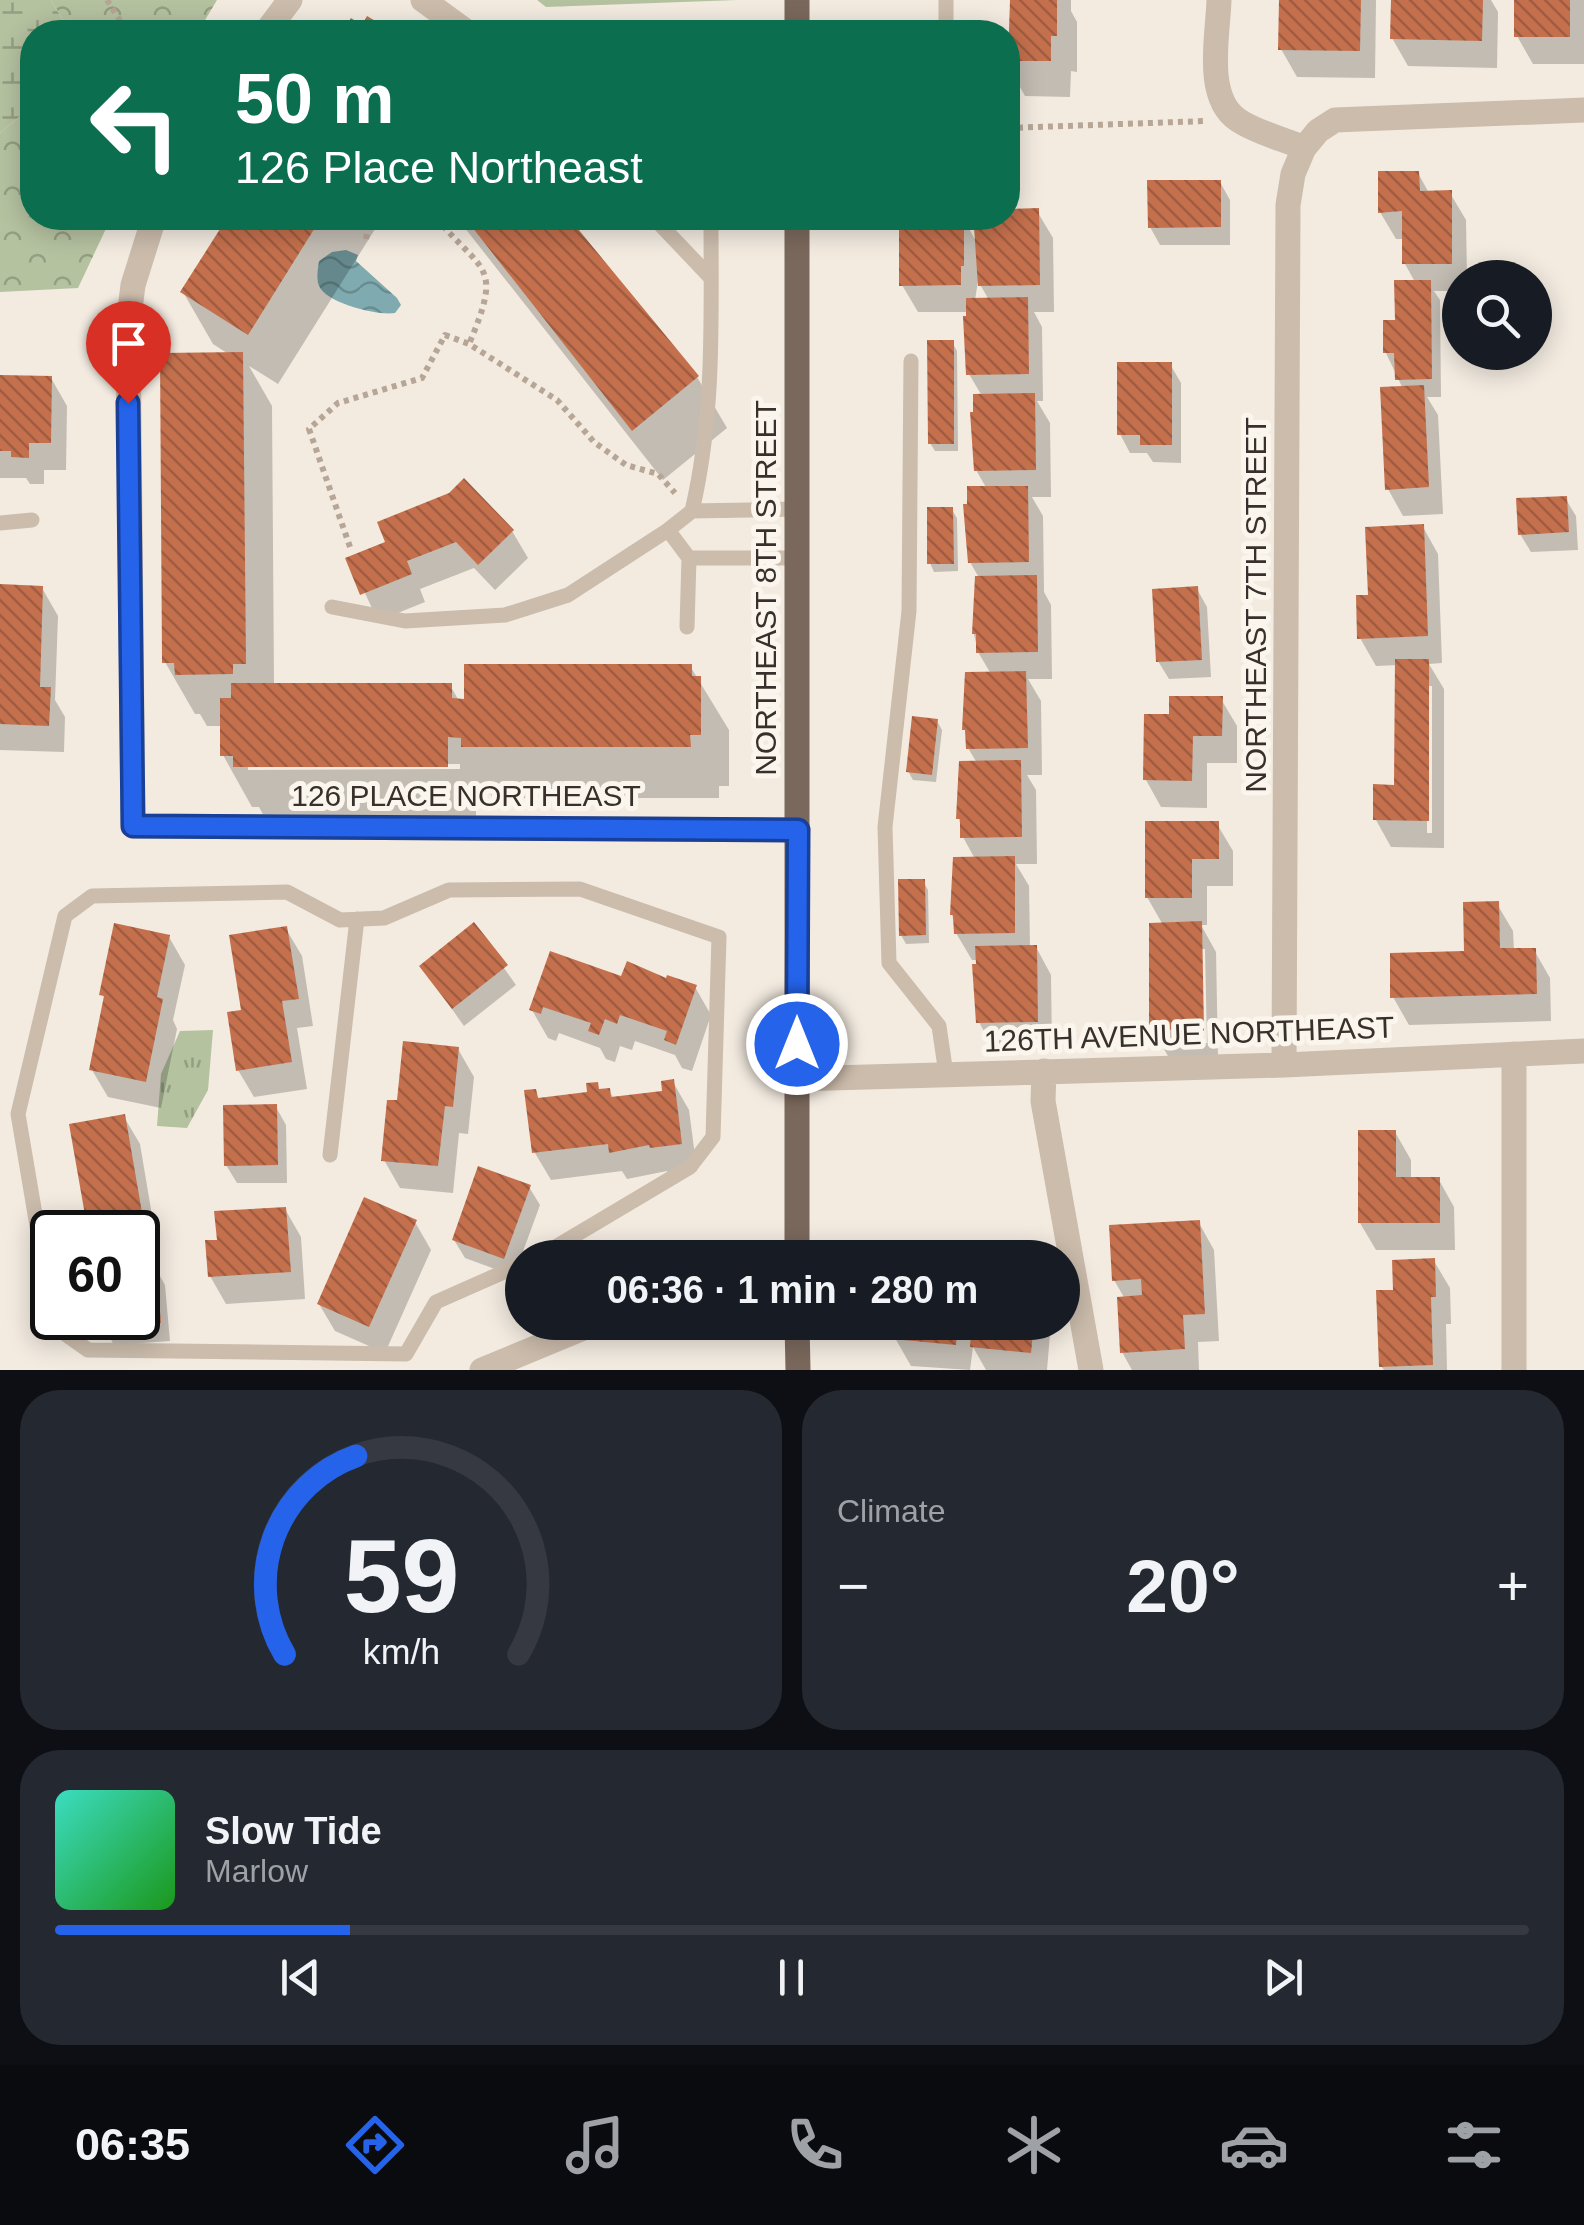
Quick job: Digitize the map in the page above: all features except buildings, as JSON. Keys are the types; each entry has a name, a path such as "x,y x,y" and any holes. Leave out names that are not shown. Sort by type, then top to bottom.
{"main road":[{"name":"NORTHEAST 8TH STREET","path":"797,230 797,1240"},
{"path":"798,1340 798,1370"}],"street":[{"path":"423,0 450,20"},
{"path":"1219,0 1218,93 1237,120 1304,148 1318,131 1335,120 1584,110"},
{"name":"NORTHEAST 7TH STREET","path":"1284,1065 1288,205 1293,174 1304,148"},
{"name":"126 PLACE NORTHEAST","path":"150,230 133,285 128,326 133,826 798,830"},
{"name":"126TH AVENUE NORTHEAST","path":"796,1079 1284,1065 1584,1051"},
{"path":"1514,1054 1514,1370"},
{"path":"1044,1071 1043,1101 1091,1370"},
{"path":"482,1370 554,1340"}],"lane":[{"path":"665,230 711,278"},
{"path":"332,607 405,621 505,615 568,595 692,510 712,386 711,230"},
{"path":"911,361 909,611 885,827 889,964 940,1026 946,1074"},
{"path":"692,510 798,509"},
{"path":"0,524 32,520"},
{"path":"668,530 690,558 687,627"},
{"path":"690,558 797,558"},
{"path":"406,1354 88,1350 54,1326 18,1114 65,916 92,896 287,892 340,920 384,918 448,890 580,890 718,937 713,1138 690,1166 566,1240"},
{"path":"330,1156 357,919"},
{"path":"406,1354 436,1302 505,1272"},
{"path":"406,1354 414,1370"}],"path":[{"path":"1020,128 1237,120"},
{"path":"366,239 368,230"},
{"path":"448,230 486,272 485,306 469,344"},
{"path":"350,546 309,429 338,404 422,378 445,335 469,344 557,400 594,442 626,465 658,474 692,510"}],"green space":[{"path":"0,0 51,0 63,20 20,20 20,116 0,133"},
{"path":"51,0 217,0 205,20 63,20"},
{"path":"537,0 737,0 546,7"},
{"path":"20,116 20,230 105,230 78,288 0,292 0,133"},
{"path":"213,1030 208,1090 187,1128 157,1126 161,1074 180,1031"}],"water":[{"path":"346,250 358,255 356,261 397,298 401,305 395,313 353,307 331,298 319,286 319,261 332,252"}],"route":[{"path":"128,403 133,826 798,830 797,1044"}]}
